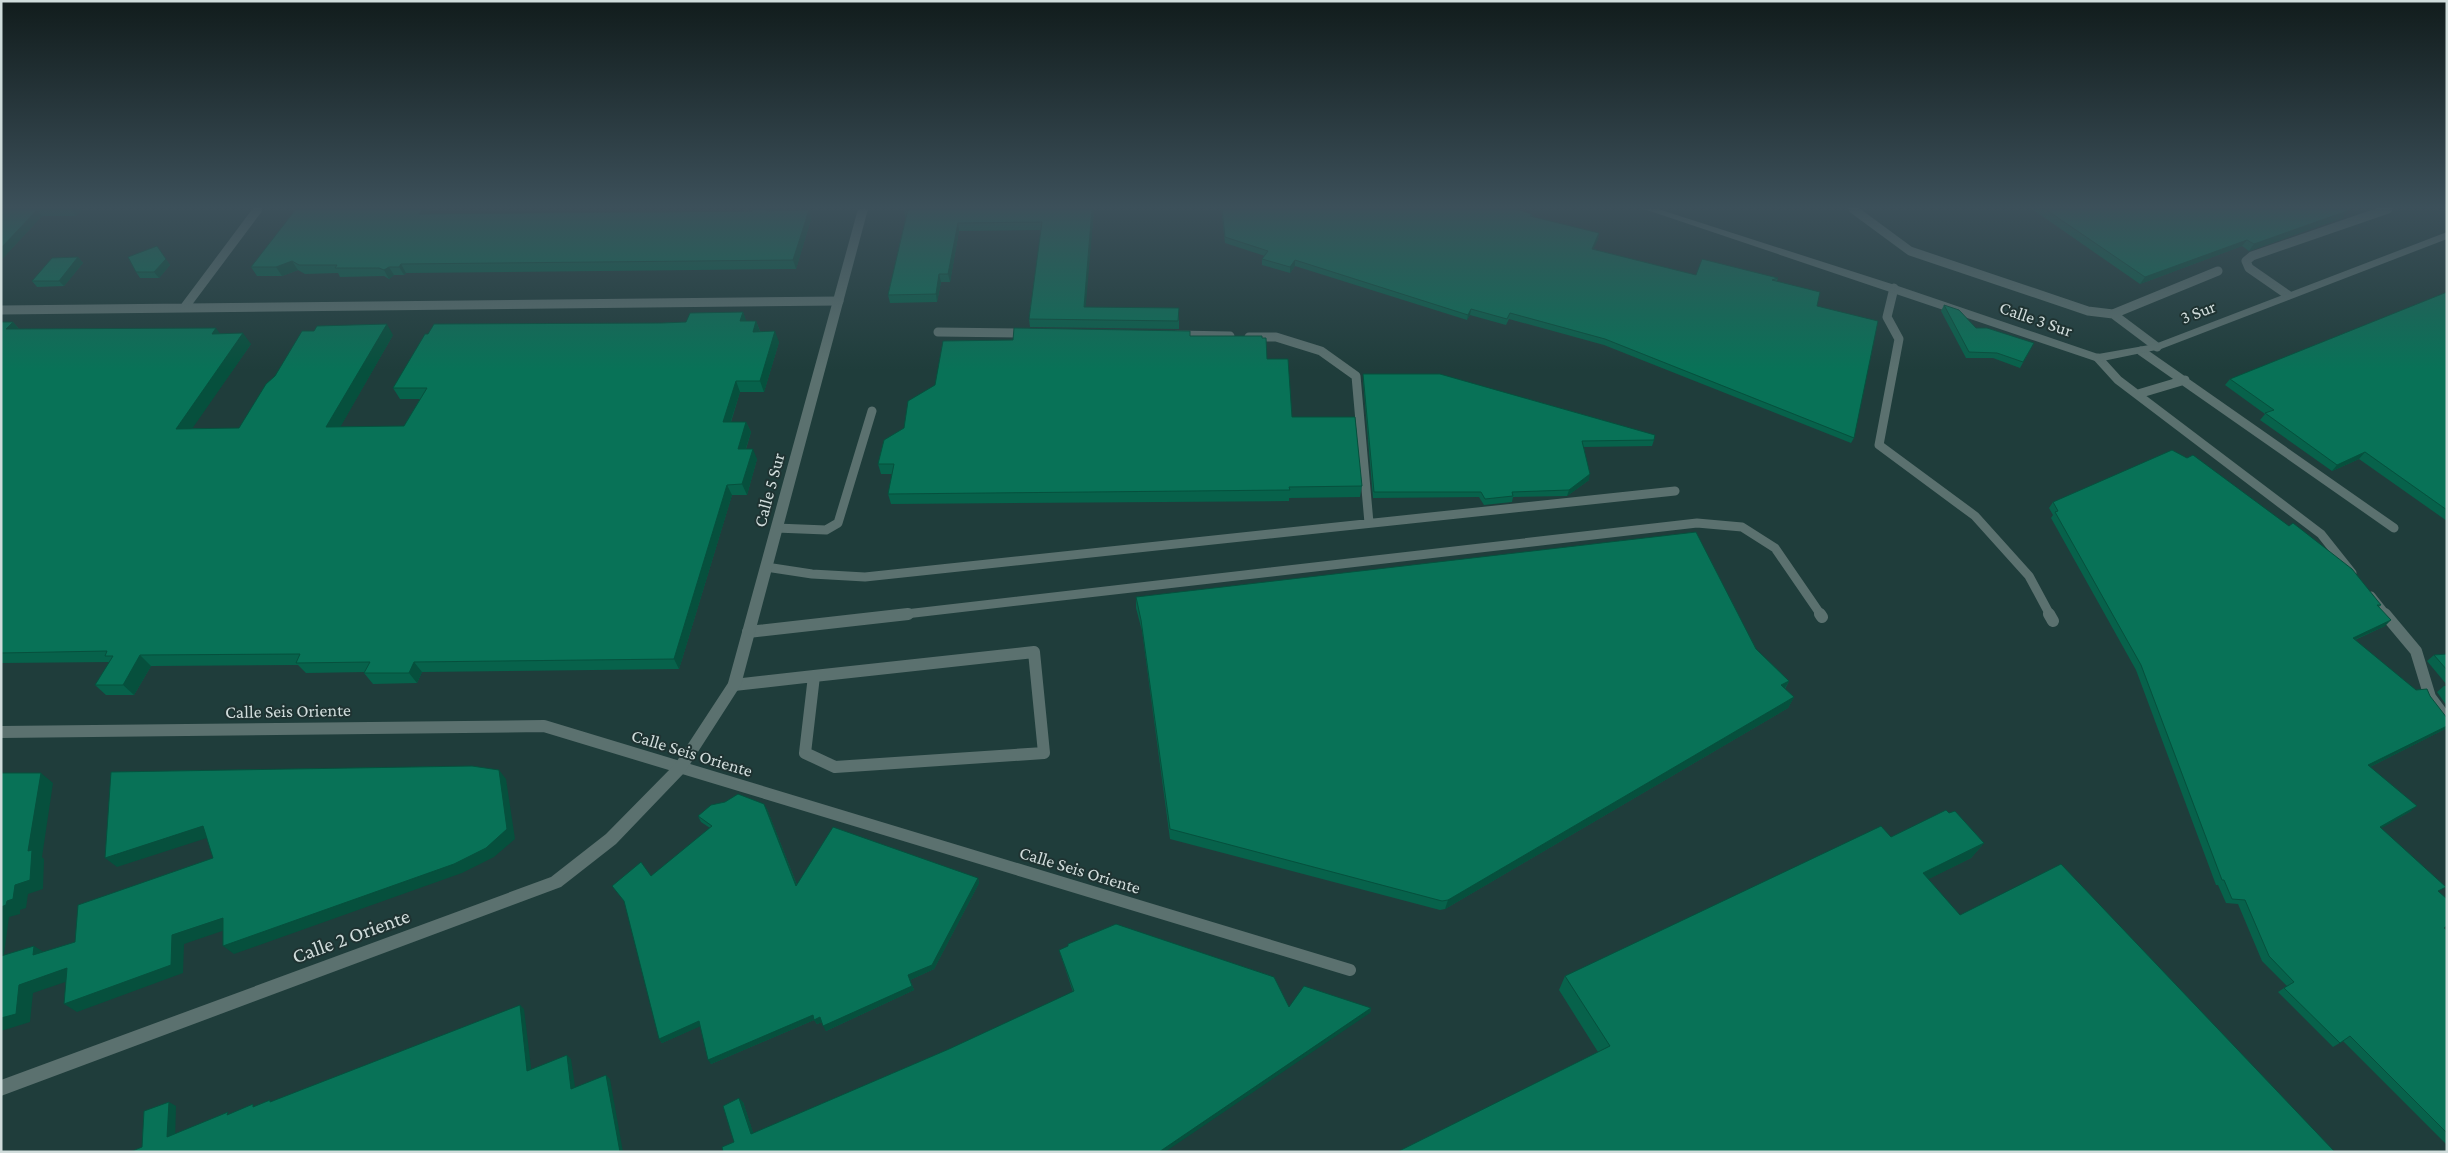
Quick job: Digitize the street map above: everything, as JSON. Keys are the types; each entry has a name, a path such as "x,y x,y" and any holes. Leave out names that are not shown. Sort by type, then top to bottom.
{"street":[{"name":"Calle 5 Sur","path":"680,768 734,684 849,263"},
{"name":"Calle 3 Sur","path":"1816,263 2098,358"},
{"name":"3 Sur","path":"2098,358 2157,347 2373,263"},
{"name":"Calle 2 Oriente","path":"1,1088 556,882 612,839 680,768"}],"lane":[{"path":"184,308 218,263"},
{"path":"1945,263 2088,311 2113,314 2218,271"},
{"path":"2247,263 2249,268 2288,295"},
{"path":"1894,288 1887,318 1899,340 1879,445 1976,516 2029,576 2053,620"},
{"path":"1,310 839,301"},
{"path":"2113,314 2157,347"},
{"path":"938,332 1035,333"},
{"path":"1167,335 1276,337 1321,351 1356,376 1369,523"},
{"path":"2141,351 2394,528"},
{"path":"2098,358 2118,380 2321,534 2416,651 2430,697 2447,720"},
{"path":"2138,394 2185,380"},
{"path":"776,528 826,530 838,523 872,411"},
{"path":"766,567 812,574 865,577 1675,491"},
{"path":"748,632 1697,523 1742,527 1775,548 1822,617"},
{"path":"734,684 1034,652 1044,753 835,767 805,753 814,676"},
{"name":"Calle Seis Oriente","path":"1,732 544,726 1350,970"}],"shaded area":[{"path":"1,263 2447,263 2447,1152 1,1152"}],"building":[{"path":"48,263 73,263 59,281 32,281"},
{"path":"131,263 162,263 154,272 136,272"},
{"path":"254,263 287,263 276,267 251,267"},
{"path":"295,263 518,263 401,264 399,267 389,267 384,270 379,268 335,268 337,265 299,265"},
{"path":"895,263 950,263 948,274 939,274 936,294 888,295"},
{"path":"1037,263 1088,263 1084,307 1179,308 1178,321 1029,319"},
{"path":"1275,263 1293,263 1290,267"},
{"path":"1304,263 1647,263 1696,275 1701,263 1717,263 1778,278 1772,280 1820,292 1817,306 1878,321 1854,438 1605,339 1510,313 1507,319 1471,309 1468,315"},
{"path":"2124,263 2184,263 2145,277"},
{"path":"2447,292 2447,510 2365,452 2337,465 2265,413 2274,410 2230,379"},
{"path":"1944,305 1959,310 1976,328 1987,328 2034,343 2023,362 1997,353 1969,352"},
{"path":"743,312 740,321 756,321 753,332 775,331 760,381 736,381 723,422 746,422 738,449 753,449 742,484 727,485 674,659 414,662 409,673 364,673 370,662 296,663 300,654 140,655 123,685 95,685 113,656 105,656 107,651 1,653 1,322 13,322 6,329 216,328 212,334 243,333 176,429 239,428 266,384 275,376 302,331 314,331 317,326 387,324 326,427 404,426 427,388 393,388 425,334 428,334 434,324 662,323 686,322 690,313"},
{"path":"1014,328 1190,331 1190,336 1262,336 1262,338 1266,338 1267,359 1288,359 1292,417 1355,417 1362,486 1289,487 1290,490 888,494 894,464 878,464 884,440 904,428 908,401 935,385 943,341 1013,340"},
{"path":"1363,374 1440,374 1655,435 1654,440 1582,441 1590,474 1569,490 1512,492 1513,496 1485,499 1481,492 1374,492"},
{"path":"2172,450 2187,458 2193,455 2289,526 2293,523 2352,569 2381,605 2377,605 2391,620 2353,638 2416,690 2427,689 2430,696 2447,718 2447,726 2368,765 2417,806 2380,827 2446,887 2438,891 2447,899 2447,926 2444,928 2447,930 2447,1133 2350,1036 2340,1043 2284,988 2294,982 2269,956 2245,900 2232,899 2224,880 2222,880 2141,665 2055,512 2058,511 2053,502"},
{"path":"1696,532 1756,649 1789,681 1781,685 1794,697 1448,900 1442,901 1170,829 1141,620 1136,597"},
{"path":"2447,654 2447,670 2434,655"},
{"path":"472,766 499,770 507,829 486,848 454,864 223,946 223,918 172,935 171,965 64,1004 67,968 19,985 16,1014 1,1018 1,956 34,946 33,955 75,942 78,905 213,858 203,826 105,858 111,772"},
{"path":"1,773 41,773 28,851 32,850 30,880 15,885 13,899 7,901 6,905 1,907"},
{"path":"738,794 764,804 796,886 833,827 978,878 932,965 908,975 912,986 823,1026 820,1017 814,1020 813,1015 708,1060 699,1021 659,1039 624,901 612,886 641,862 651,876 712,826 698,816 711,805 725,802"},
{"path":"1946,810 1949,813 1955,811 1984,843 1923,873 1960,915 2061,864 2335,1152 1397,1152 1610,1046 1565,976 1881,826 1891,837"},
{"path":"1116,924 1274,977 1289,1007 1304,986 1371,1008 1159,1152 723,1152 722,1147 734,1142 723,1106 739,1098 751,1134 949,1049 1074,991 1059,950 1068,946 1068,944"},
{"path":"520,1005 527,1071 567,1055 571,1089 606,1075 620,1152 130,1152 142,1147 144,1111 169,1102 167,1137 228,1112 227,1115 253,1104 253,1107 270,1100 270,1102"}]}
